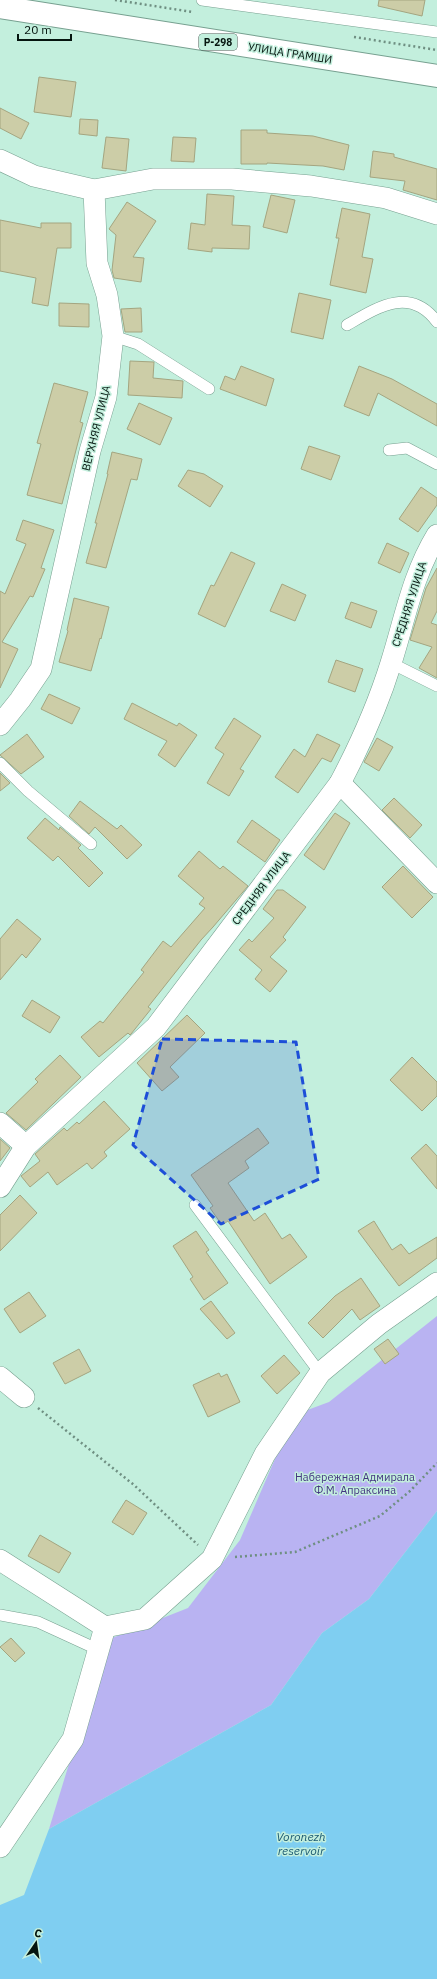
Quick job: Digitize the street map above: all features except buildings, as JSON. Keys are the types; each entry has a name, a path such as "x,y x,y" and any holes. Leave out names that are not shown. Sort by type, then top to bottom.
{"highway":[{"name":"УЛИЦА ГРАМШИ","path":"0,7 437,76"}],"street":[{"path":"0,160 34,176 94,190 153,179 232,178 311,186 386,198 437,214"},
{"name":"ВЕРХНЯЯ УЛИЦА","path":"0,725 20,700 41,669 90,451 106,396 112,336 107,295 97,263 94,190"},
{"name":"СРЕДНЯЯ УЛИЦА","path":"0,1187 26,1146 156,1027 340,783 363,740 391,664 405,611 426,553 437,535"},
{"path":"340,783 437,883"},
{"path":"0,1123 26,1146"},
{"path":"0,1560 105,1627 145,1619 212,1559 265,1454 320,1373 379,1324 437,1283"},
{"path":"0,1376 24,1397"},
{"path":"0,1847 73,1739 105,1627"}],"lane":[{"path":"202,0 437,32"},
{"path":"347,325 376,308 398,302 414,304 430,313 437,322"},
{"path":"112,336 138,344 209,389"},
{"path":"389,450 407,448 437,464"},
{"path":"391,664 437,686"},
{"path":"0,763 28,791 92,844"},
{"path":"195,1205 320,1373"},
{"path":"0,1615 38,1622 99,1650"}],"path":[{"path":"24,1397 134,1485 212,1559 294,1552 380,1516 410,1491 437,1463"}],"highlighted area":[{"path":"162,1039 296,1042 319,1179 221,1224 133,1145"}],"green space":[{"name":"Набережная Адмирала Ф.М. Апраксина","path":"437,1316 437,1511 369,1599 322,1633 271,1705 49,1829 107,1640 188,1608 240,1540 294,1415 329,1402"}],"water":[{"name":"Voronezh reservoir","path":"437,1511 437,1979 0,1979 0,1905 24,1895 49,1829 271,1705 322,1633 369,1599"}]}
